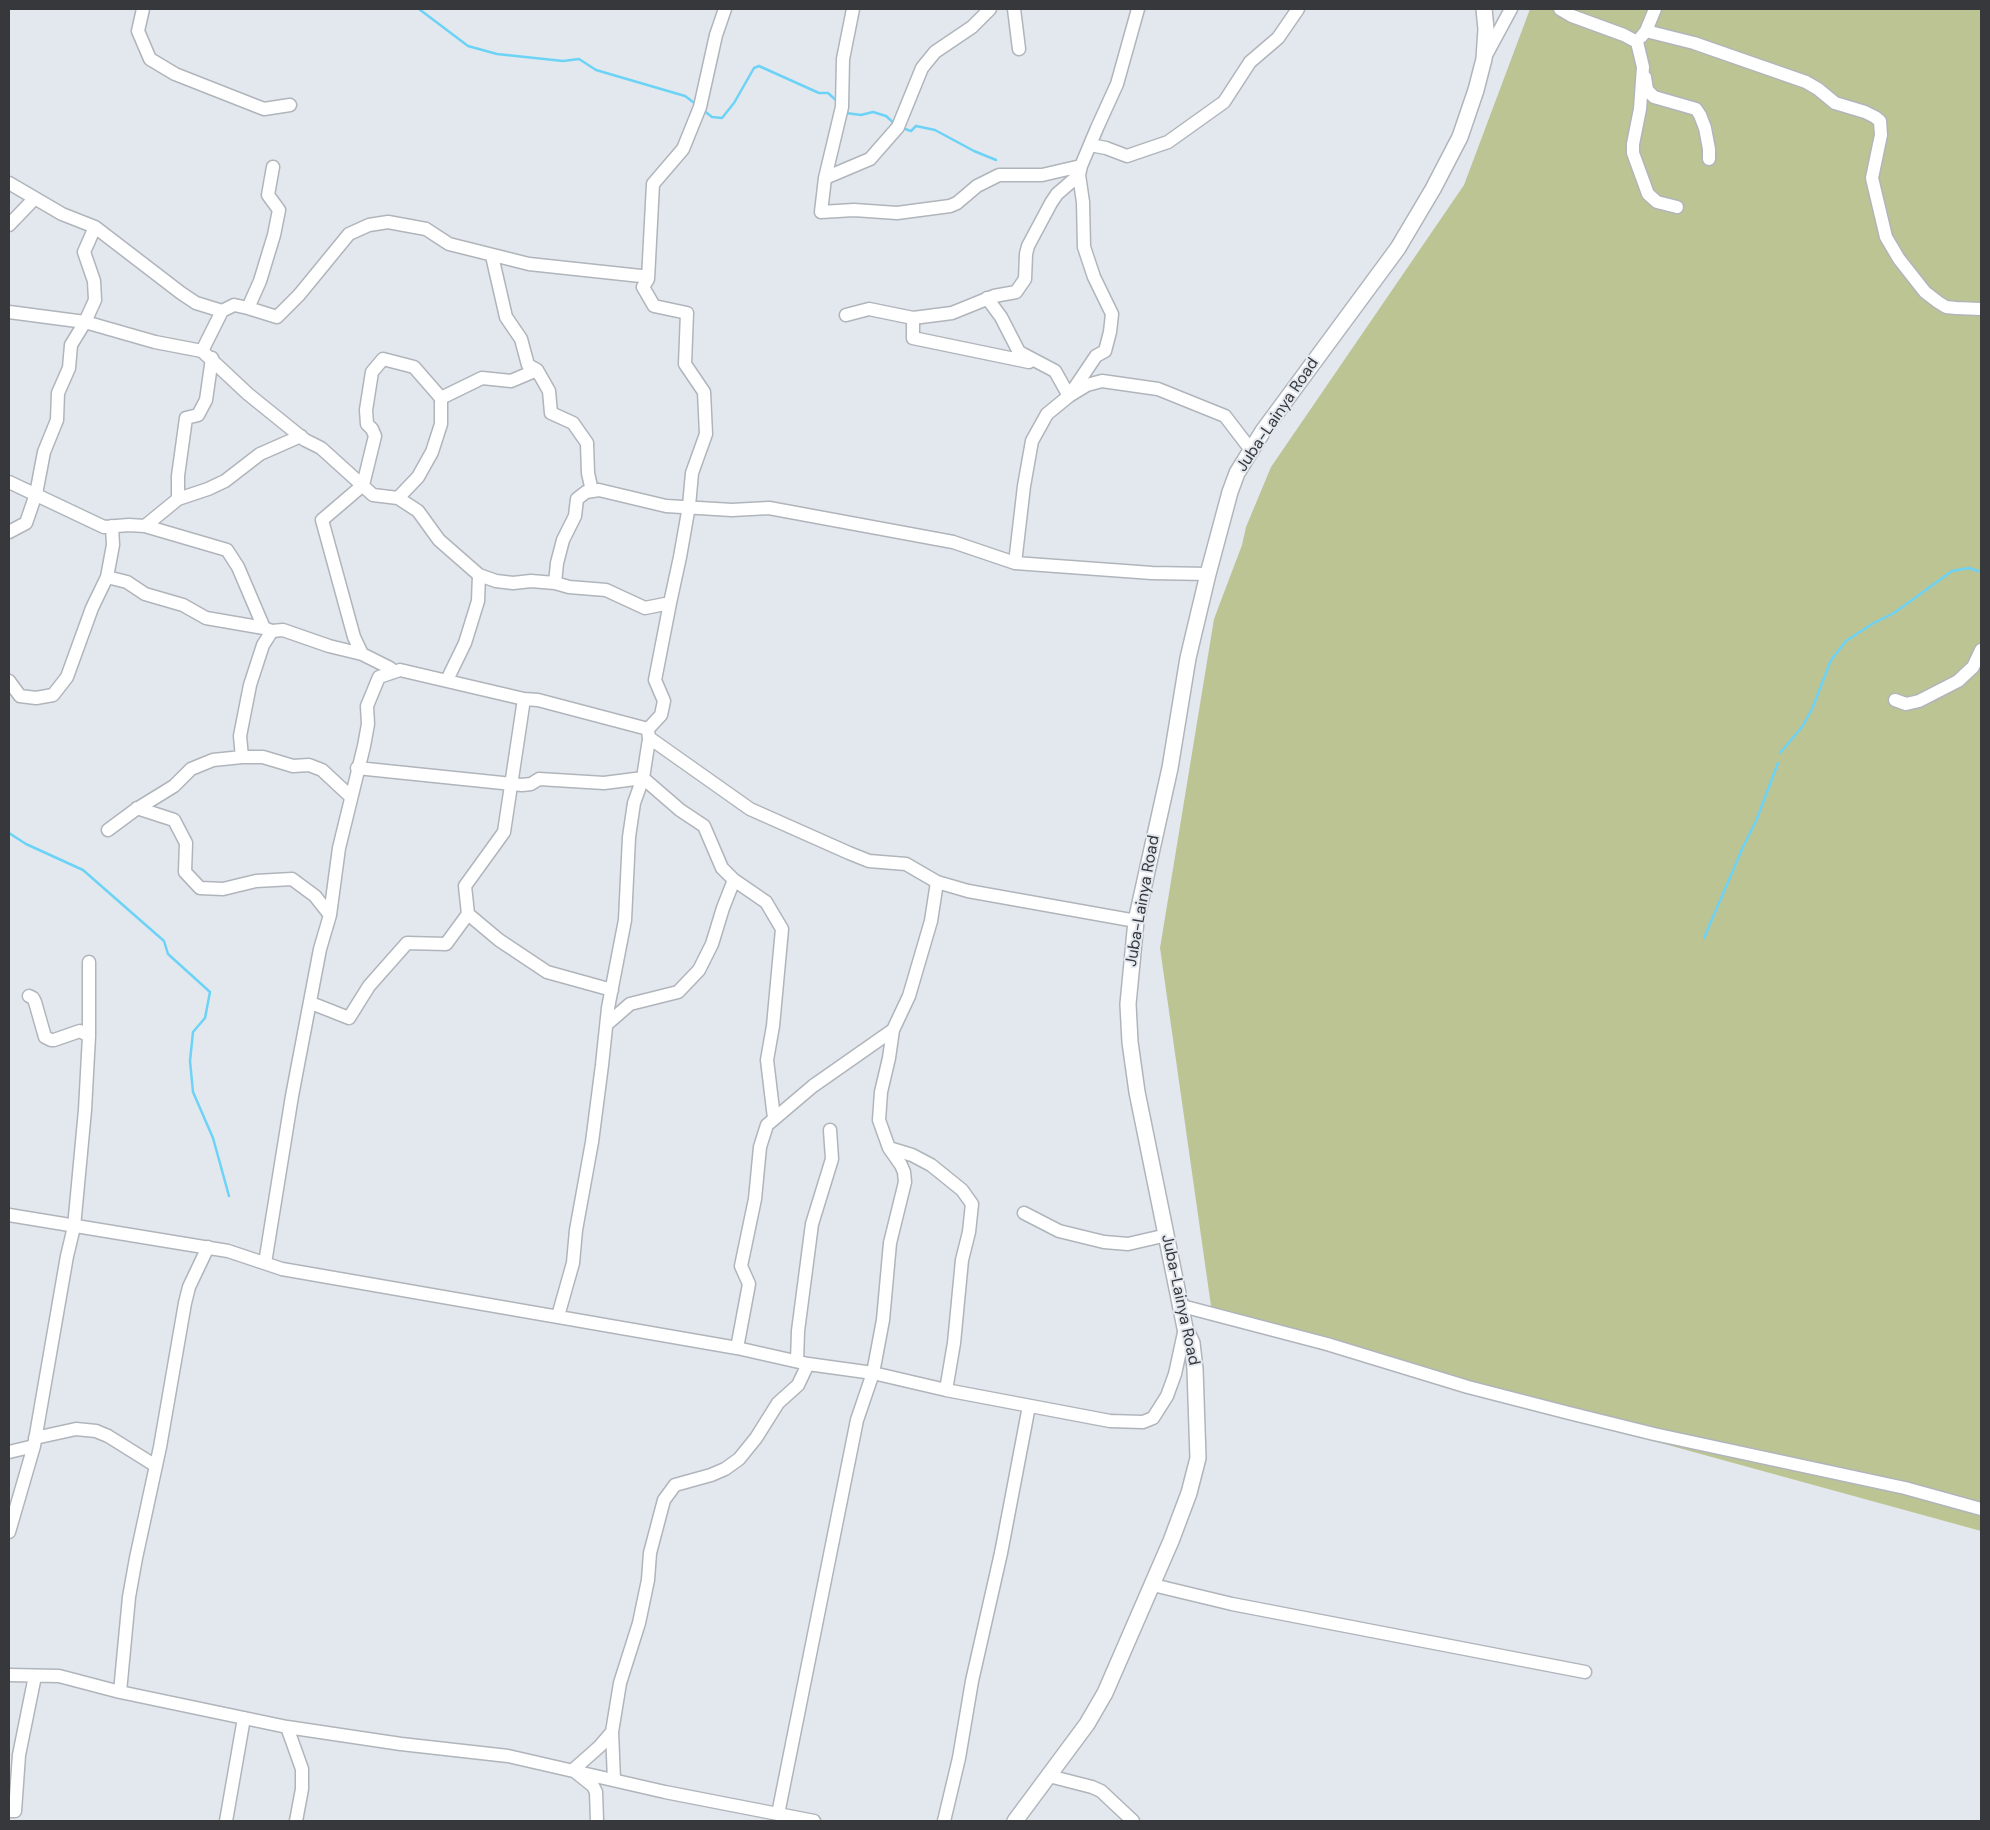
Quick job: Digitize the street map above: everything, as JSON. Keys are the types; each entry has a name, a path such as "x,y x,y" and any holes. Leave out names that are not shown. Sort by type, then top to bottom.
{"main road":[{"name":"Juba-Lainya Road","path":"1015,1821 1088,1724 1105,1693 1153,1585 1190,1493 1198,1458 1195,1369 1192,1343 1186,1328 1137,1092 1130,1042 1128,1004 1136,921 1170,768 1188,658 1208,574 1237,473 1263,431 1398,248 1433,189 1460,137 1484,59 1486,29 1484,9"}],"street":[{"path":"143,9 138,31 150,59 175,74 264,109 290,105"},
{"path":"558,1316 573,1263 576,1230 592,1142 612,990 625,920 629,838 634,803 643,778 649,734 661,715 664,701 656,680 689,506 692,473 706,434 704,392 685,364 687,313 654,306 643,287 648,279 653,184 683,149 700,107 716,35 725,9"},
{"path":"852,9 844,59 842,107 825,178 821,212 854,210 897,213 950,206 977,186 999,176 1042,175 1080,171"},
{"path":"825,178 870,159 898,127 922,68 935,52 972,27 990,9"},
{"path":"1014,9 1019,49"},
{"path":"846,315 868,308 913,318 952,313 987,298 1016,292 1022,285 1026,273 1026,254 1037,228 1053,199 1080,171 1117,84 1138,9"},
{"path":"1090,146 1106,148 1127,156 1168,142 1224,102 1250,62 1278,38 1298,9"},
{"path":"1484,59 1511,9"},
{"path":"1560,9 1572,16 1624,34 1637,42 1647,90 1654,97 1696,109 1705,128 1709,160"},
{"path":"1637,42 1646,31 1655,9"},
{"path":"1646,31 1694,43 1806,82 1835,103 1865,112 1880,121 1881,135 1872,178 1886,237 1899,259 1925,292 1938,302 1956,308 1981,309"},
{"path":"1643,67 1640,109 1633,153 1648,194 1657,202 1677,207"},
{"path":"248,308 260,281 274,235 279,210 268,195 273,168"},
{"path":"1069,396 1096,356 1105,351 1112,314 1094,278 1086,256 1080,171"},
{"path":"9,183 62,214 95,227 196,303 222,311 234,305 277,317 299,295 349,234 369,225 388,222 426,229 449,244 528,264 641,276 648,279"},
{"path":"9,225 34,199"},
{"path":"9,532 26,523 36,494 44,452 57,420 58,393 68,368 71,345 85,322 95,300 94,281 84,252 95,227"},
{"path":"492,256 506,317 521,339 528,365 537,370 549,391 551,414 573,423 587,443 588,473 592,491"},
{"path":"987,298 1001,316 1019,352 1055,371 1069,396"},
{"path":"178,499 178,476 186,418 198,415 206,400 207,355 222,311"},
{"path":"9,312 85,322 207,355 248,394 300,436 321,448 374,495 398,498 418,512 439,540 479,575 496,581 555,583 569,587 606,590 645,608 670,603"},
{"path":"913,318 913,338 1042,364"},
{"path":"362,654 354,637 322,520 362,485 375,436 367,424 366,410 372,372 383,360 414,367 441,398 441,424 432,452 418,477 398,498"},
{"path":"441,398 482,378 511,381 537,370"},
{"path":"1015,563 1024,486 1032,441 1047,414 1069,396 1087,385 1102,381 1158,390 1226,416 1251,450"},
{"path":"145,526 178,499 208,490 224,481 260,454 300,436"},
{"path":"9,482 104,527 145,526 226,550 238,567 268,630 250,685 240,736 242,757"},
{"path":"555,583 559,555 563,540 575,516 577,499 586,492 592,491 612,492 666,506 732,510 769,508 953,542 1015,563 1152,573 1208,574"},
{"path":"9,681 20,696 36,698 53,695 67,677 92,608 107,577 113,545 112,526"},
{"path":"447,680 465,643 473,618 478,601 479,575"},
{"path":"107,577 127,582 145,594 163,597 184,605 206,618 268,630 283,630 329,646 362,654 393,671"},
{"path":"1896,700 1906,704 1919,701 1958,681 1974,667 1981,650"},
{"path":"265,1263 292,1096 320,949 330,915 339,848 357,768 364,746 368,724 367,706 379,677 393,671 400,670 524,699 538,700 649,734 750,808 849,854 869,861 906,864 937,882 968,891 1136,921"},
{"path":"524,699 504,832 465,886 468,914 491,935 547,972 612,990"},
{"path":"108,830 138,808 174,786 191,769 213,760 263,757 293,766 309,765 322,770 351,797"},
{"path":"357,768 522,785 531,784 539,778 604,783 643,778 680,810 704,826 722,868 734,880 766,902 782,929 773,1026 767,1060 774,1118"},
{"path":"138,808 174,820 186,843 185,872 200,888 223,889 256,881 292,879 315,896 330,915"},
{"path":"607,1024 630,1004 678,992 699,970 712,944 722,908 734,880"},
{"path":"778,1814 857,1420 873,1373 883,1320 890,1243 906,1182 904,1172 889,1148 879,1120 881,1092 893,1030 909,996 931,921 937,882"},
{"path":"311,1003 349,1018 369,986 407,943 446,944 468,914"},
{"path":"9,1532 34,1442 67,1256 74,1227 85,1110 89,1036 89,962"},
{"path":"28,996 33,998 45,1037 54,1040 80,1031 89,1036"},
{"path":"737,1348 749,1284 741,1266 755,1200 760,1147 767,1125 813,1086 893,1030"},
{"path":"614,1780 612,1732 620,1683 639,1623 648,1580 650,1552 664,1500 675,1485 711,1475 725,1469 740,1459 778,1403 798,1385 803,1363 798,1331 812,1224 832,1159 830,1130"},
{"path":"889,1148 912,1155 931,1165 962,1190 972,1204 969,1232 960,1276 954,1343 946,1390"},
{"path":"1024,1214 1059,1231 1104,1242 1128,1244 1167,1235"},
{"path":"9,1215 74,1227 208,1247 228,1251 282,1269 737,1348 803,1363 873,1373 946,1390 1110,1421 1143,1422 1153,1418 1167,1396 1175,1374 1186,1328"},
{"path":"120,1692 130,1590 156,1466 189,1287 208,1247"},
{"path":"1182,1306 1327,1344 1468,1387 1654,1434 1905,1488 1981,1508"},
{"path":"944,1821 959,1758 972,1681 1029,1406"},
{"path":"9,1452 76,1429 96,1431 108,1436 156,1466"},
{"path":"1153,1585 1232,1604 1585,1672"},
{"path":"9,1675 59,1676 120,1692 287,1727 401,1744 508,1756 814,1821"},
{"path":"9,1810 15,1811 19,1755 36,1676"},
{"path":"226,1821 244,1718"},
{"path":"287,1727 302,1769 302,1789 296,1821"},
{"path":"574,1770 612,1732"},
{"path":"574,1770 593,1786 596,1792 597,1821"},
{"path":"1049,1776 1101,1791 1133,1821"}],"green space":[{"path":"1530,9 1981,9 1981,1531 1213,1320 1160,948 1214,619 1242,545 1246,527 1271,467 1464,185"}],"waterway":[{"path":"419,9 468,46 497,54 563,61 579,59 596,70 685,96 697,105"},
{"path":"703,110 712,117 722,118 734,103 754,68 759,66 819,93 828,93 838,102"},
{"path":"846,113 861,115 873,112 886,116 895,124"},
{"path":"902,128 911,131 916,126 935,130 974,151 996,160"},
{"path":"1780,753 1802,727 1812,709 1831,660 1846,641 1872,624 1894,613 1952,571 1969,568 1981,572"},
{"path":"1704,938 1756,821 1778,763"},
{"path":"9,833 26,844 83,870 164,941 168,954 210,992 205,1018 193,1032 190,1061 193,1092 213,1138 229,1196"}]}
